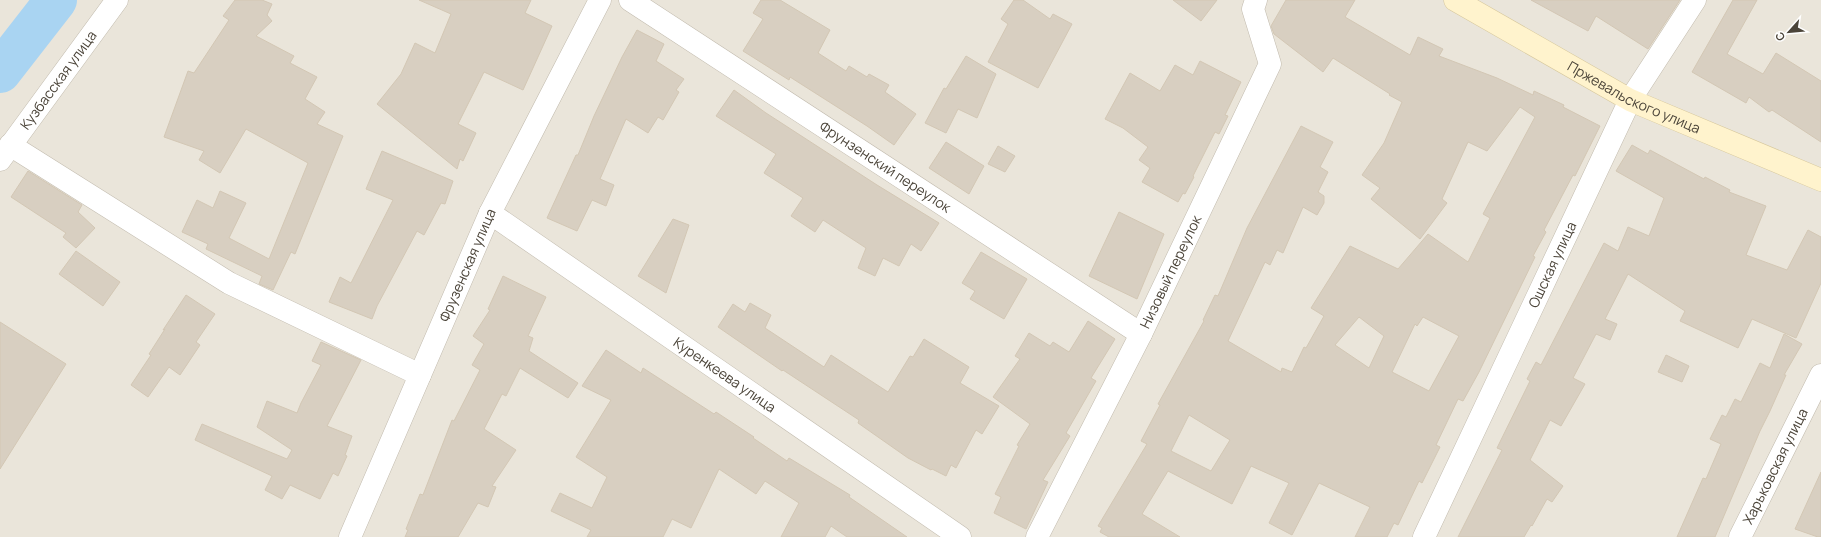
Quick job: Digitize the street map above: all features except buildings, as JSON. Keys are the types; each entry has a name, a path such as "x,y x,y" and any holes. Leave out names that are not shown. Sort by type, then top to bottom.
{"main road":[{"name":"Пржевальского улица","path":"1455,0 1630,100 1821,180"}],"street":[{"name":"Кузбасская улица","path":"5,153 117,0"},
{"name":"Фрузенская улица","path":"350,537 490,213 600,0"},
{"name":"Фрунзенский переулок","path":"630,0 1141,334"},
{"name":"Низовый переулок","path":"1037,537 1141,334 1270,64 1253,9 1256,0"},
{"name":"Ошская улица","path":"1424,537 1630,100 1695,0"},
{"path":"5,153 229,283 420,375"},
{"name":"Куренкеева улица","path":"490,213 960,537"},
{"name":"Харьковская улица","path":"1740,537 1821,375"}],"shaded area":[{"path":"0,0 1821,0 1821,537 0,537"}],"waterway":[{"path":"0,72 56,0"}]}
